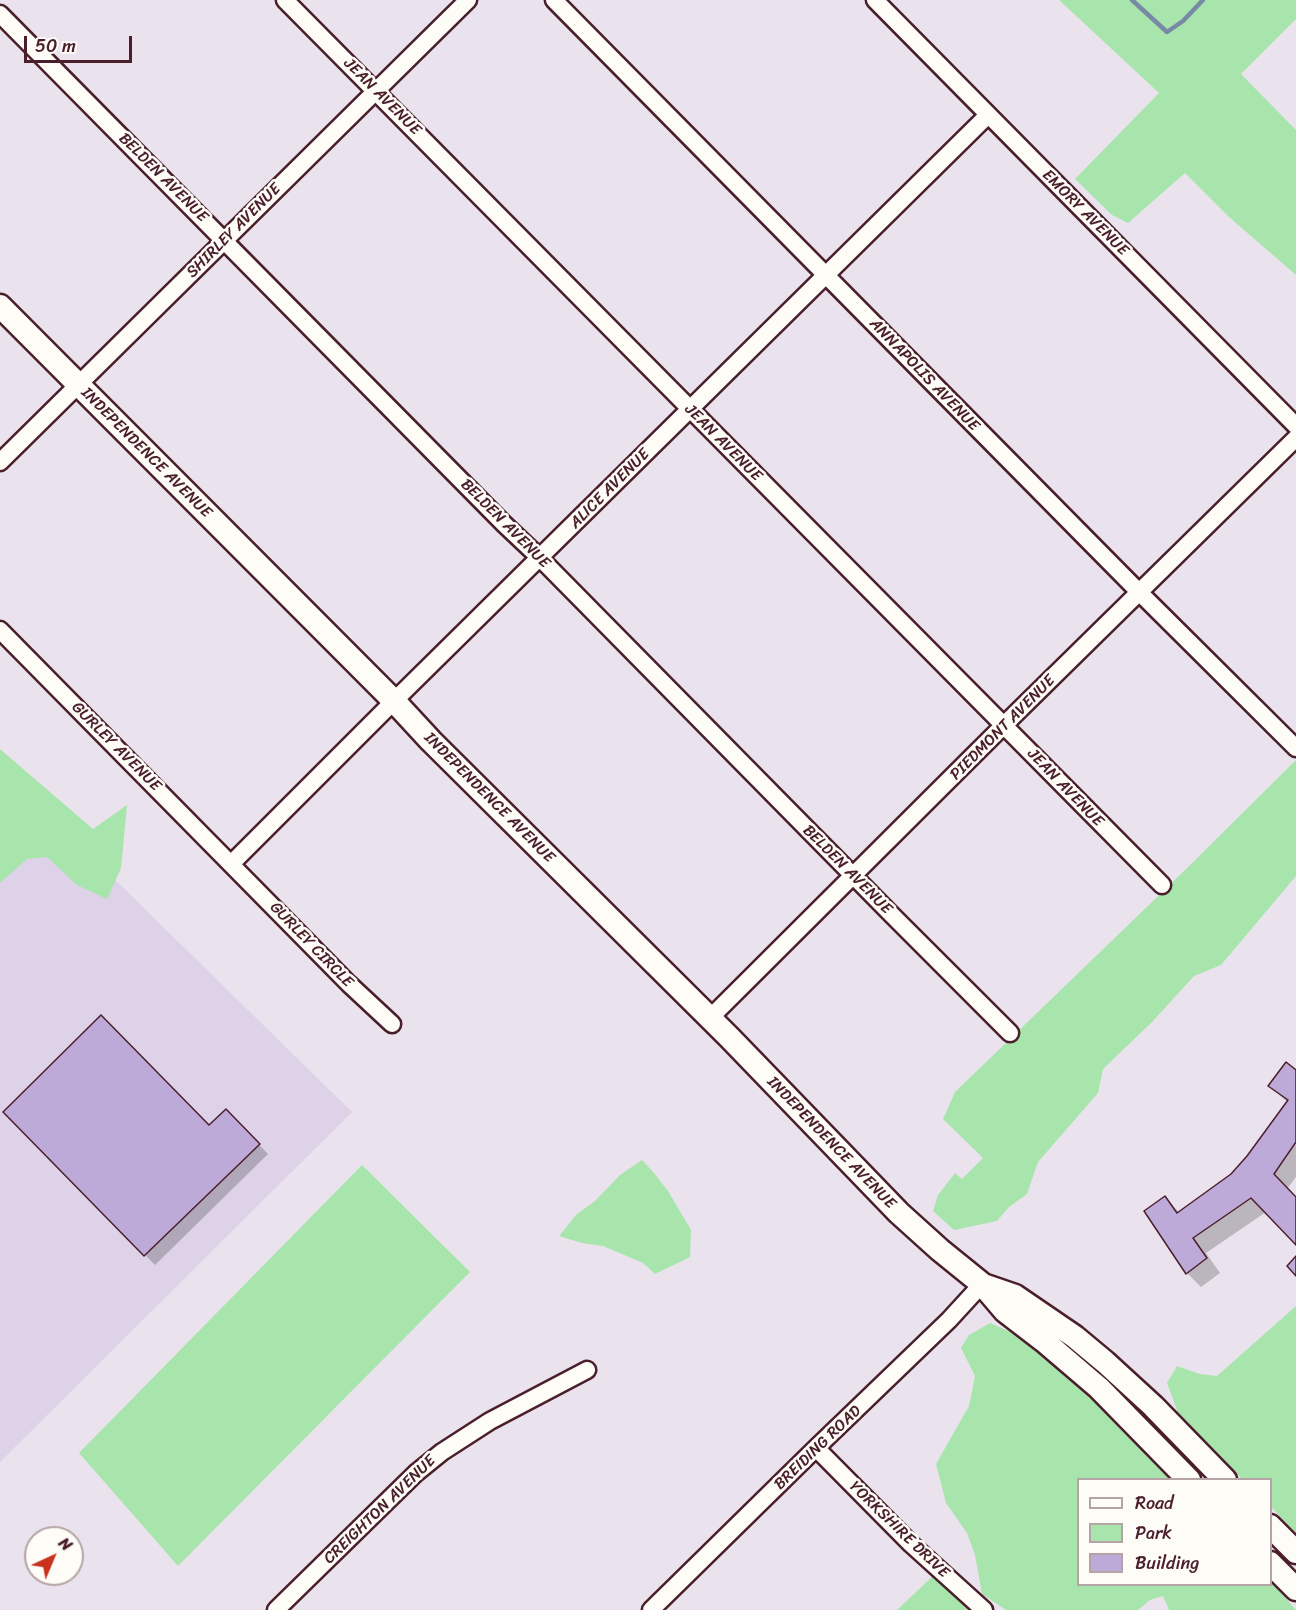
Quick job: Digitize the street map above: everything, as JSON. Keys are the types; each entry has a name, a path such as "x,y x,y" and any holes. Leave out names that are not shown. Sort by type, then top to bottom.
{"street":[{"name":"JEAN AVENUE","path":"285,0 1162,885"},
{"name":"SHIRLEY AVENUE","path":"0,462 468,0"},
{"name":"ANNAPOLIS AVENUE","path":"554,0 1296,748"},
{"name":"EMORY AVENUE","path":"875,0 1296,426"},
{"name":"BELDEN AVENUE","path":"0,14 1010,1033"},
{"name":"ALICE AVENUE","path":"231,864 988,115"},
{"name":"INDEPENDENCE AVENUE","path":"0,306 394,701 431,741 710,1018 894,1208 982,1284 1005,1311 1099,1388 1188,1478"},
{"name":"PIEDMONT AVENUE","path":"710,1018 1296,438"},
{"name":"GURLEY AVENUE","path":"0,630 231,864"},
{"name":"GURLEY CIRCLE","path":"231,864 349,984 392,1024"},
{"name":"INDEPENDENCE AVENUE","path":"982,1284 1015,1296 1075,1337 1106,1362 1224,1478"},
{"name":"BREIDING ROAD","path":"651,1610 941,1328 982,1284"},
{"name":"CREIGHTON AVENUE","path":"276,1610 416,1473 442,1452 490,1421 586,1370"},
{"name":"YORKSHIRE DRIVE","path":"816,1448 911,1544 984,1610"},
{"path":"1272,1528 1296,1552"},
{"path":"1272,1565 1296,1589"}],"shaded area":[{"path":"0,767 352,1112 0,1462"}],"green space":[{"path":"1059,0 1296,0 1296,19 1241,74 1296,130 1296,275 1229,217 1185,173 1128,223 1112,215 1075,179 1159,93"},
{"path":"0,749 93,829 127,805 121,868 107,899 77,885 47,857 27,859 0,883"},
{"path":"1296,760 1296,876 1221,965 1194,976 1153,1021 1103,1069 1098,1093 1038,1162 1027,1194 1009,1207 997,1221 954,1230 933,1211 938,1195 955,1173 962,1179 983,1158 943,1119 955,1092"},
{"path":"642,1160 668,1191 691,1230 690,1257 655,1274 643,1263 603,1246 559,1236 577,1214 595,1201 620,1175"},
{"path":"362,1165 470,1272 178,1566 79,1453"},
{"path":"1296,1306 1296,1533 1272,1508 1272,1478 1241,1478 1178,1413 1167,1383 1177,1366 1200,1374 1217,1376"},
{"path":"990,1323 1018,1335 1068,1369 1173,1478 1077,1478 1077,1586 1272,1586 1272,1583 1296,1610 1169,1610 1163,1596 1150,1600 1138,1610 1006,1610 982,1594 975,1555 967,1533 946,1503 936,1464 969,1406 975,1376 961,1348 969,1335"},
{"path":"935,1574 972,1610 897,1610"}],"building":[{"path":"101,1015 209,1125 226,1109 260,1144 144,1256 3,1112"},
{"path":"1286,1062 1296,1070 1296,1142 1274,1174 1296,1197 1296,1245 1251,1198 1193,1238 1207,1258 1186,1274 1144,1211 1165,1196 1177,1213 1231,1174 1288,1100 1268,1086"},
{"path":"1296,1256 1296,1276 1287,1266"}],"waterway":[{"path":"1132,0 1167,32 1183,21 1203,0"}]}
